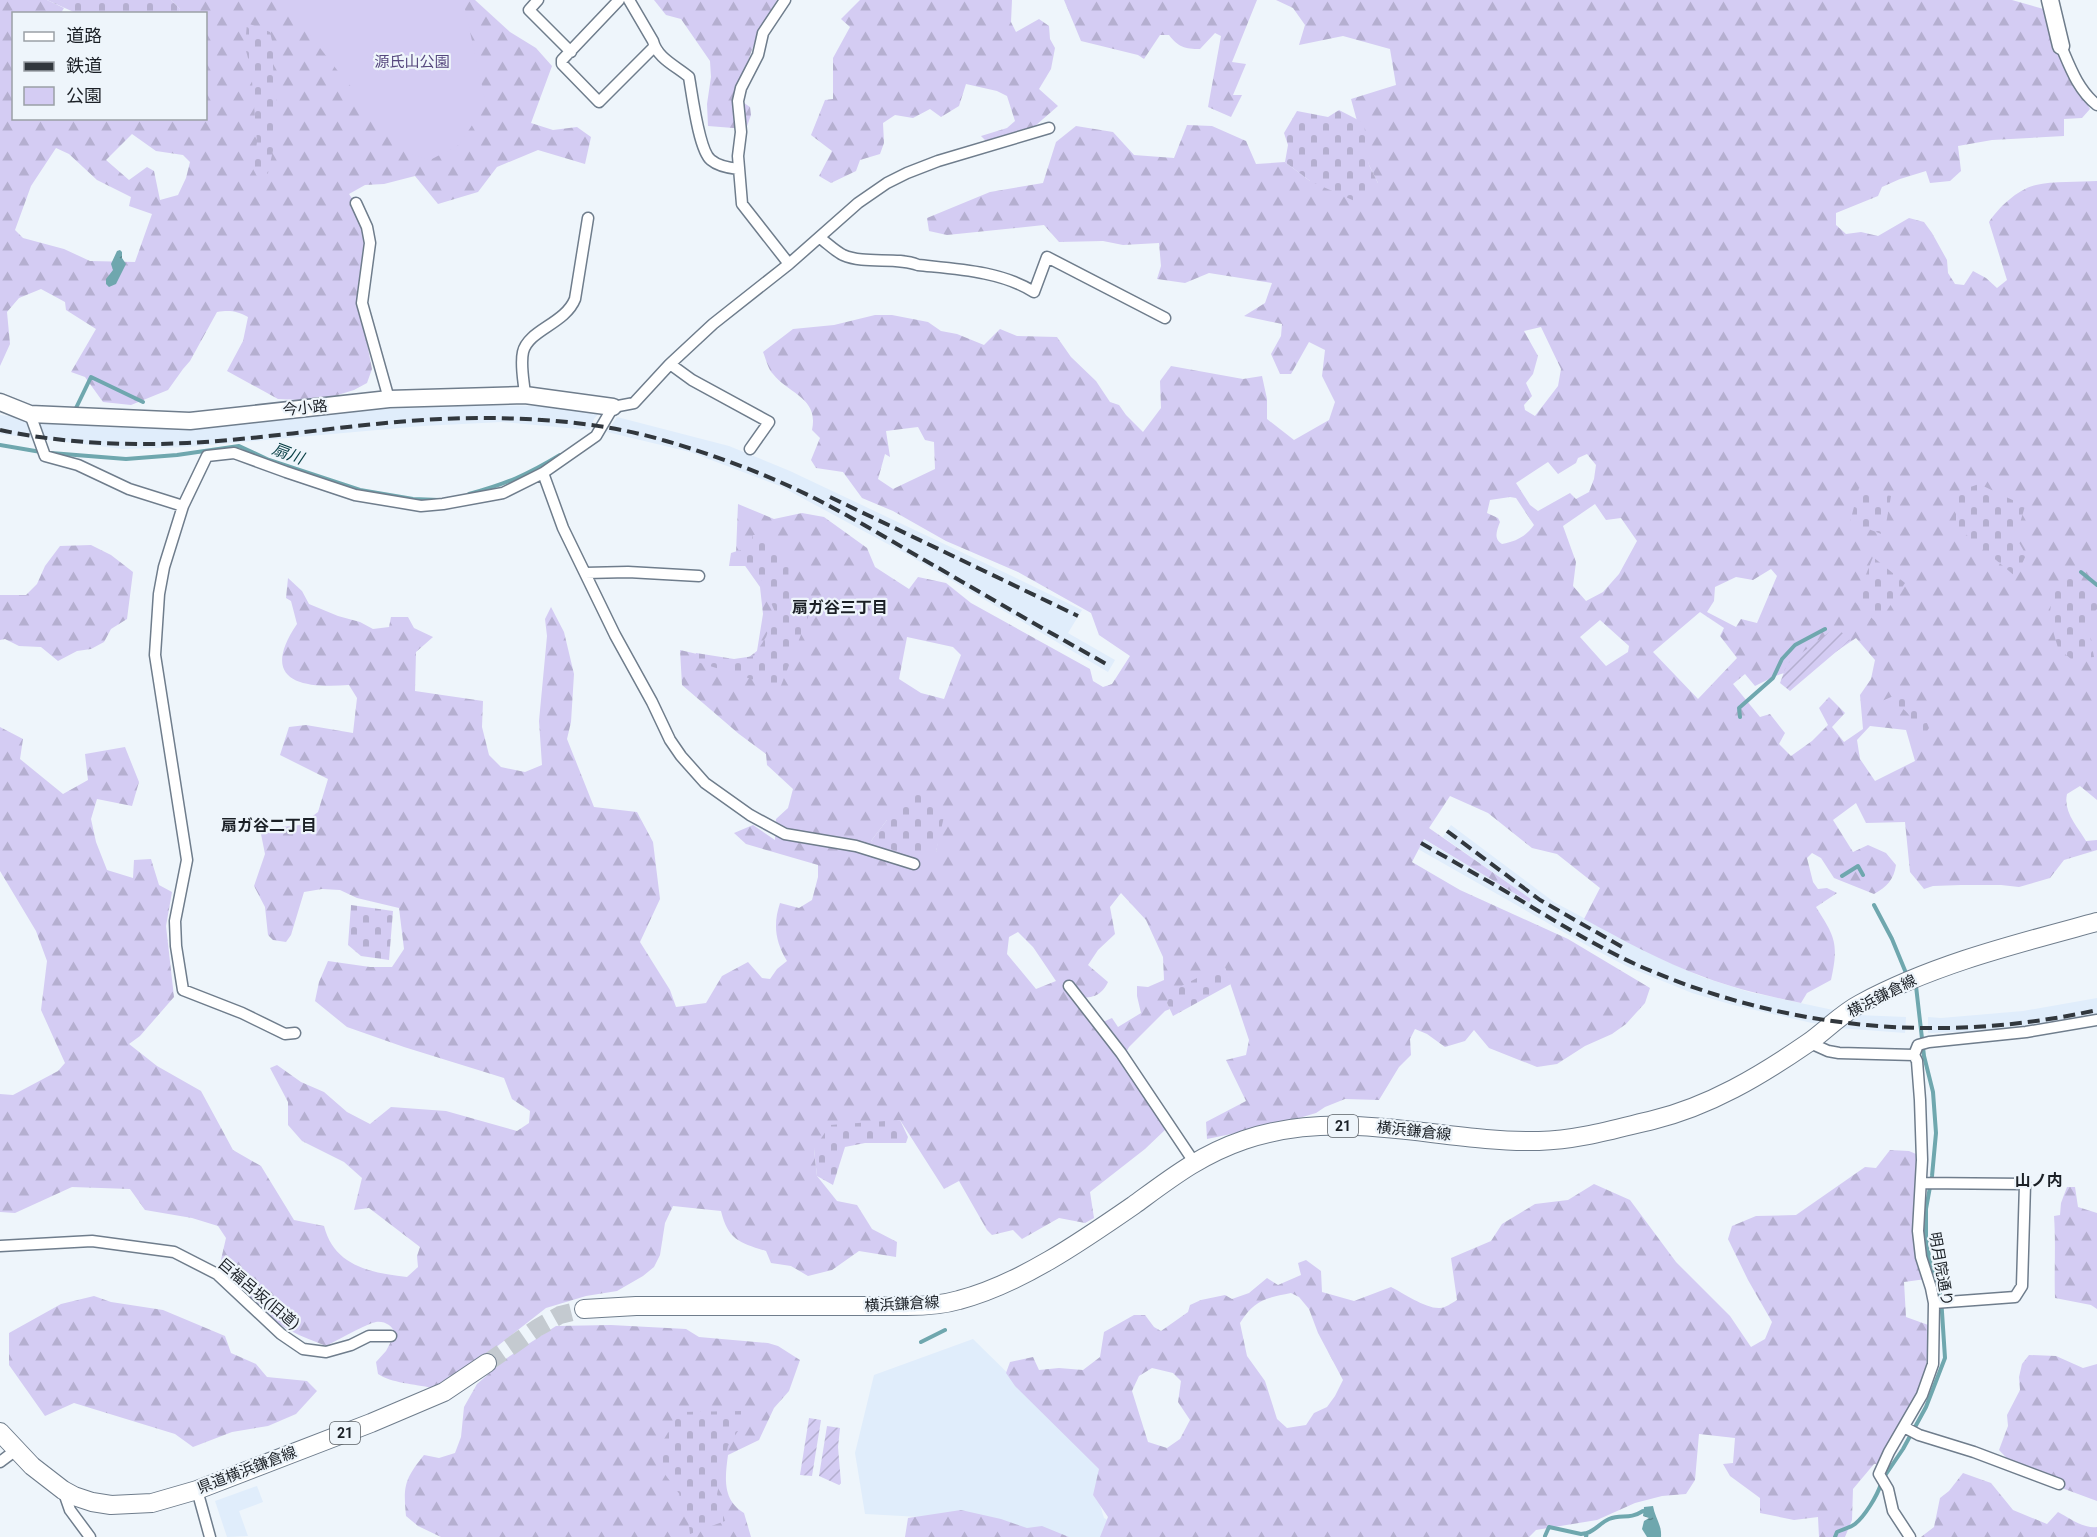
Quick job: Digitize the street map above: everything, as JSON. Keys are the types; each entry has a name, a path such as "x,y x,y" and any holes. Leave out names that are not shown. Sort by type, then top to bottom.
{"main road":[{"name":"横浜鎌倉線","path":"584,1309 636,1306 908,1306 958,1300 1007,1282 1035,1268 1120,1215 1194,1162 1249,1138 1298,1128 1387,1126 1475,1138 1538,1141 1575,1138 1685,1112 1740,1085 1808,1042 1857,1006 1915,978 1974,956 2097,922"},
{"name":"県道横浜鎌倉線","path":"9,1442 38,1471 63,1490 92,1502 131,1505 152,1503 197,1490 370,1423 444,1392 487,1363"}],"street":[{"path":"538,0 529,10 571,52"},
{"path":"619,0 562,60 562,64 599,102 654,47"},
{"path":"628,0 653,41 654,47 666,60 688,77 704,149 710,160 727,168 738,170"},
{"path":"785,0 764,33 758,55 741,88 738,101 741,132 738,170 742,204 789,264"},
{"path":"2050,0 2061,46 2075,78 2087,97 2097,105"},
{"path":"295,1033 285,1034 242,1013 183,990 176,946 175,921 187,860 155,655 159,594 164,567 183,506 207,456 234,453 355,495 421,506 502,493 543,473 596,436 613,407 634,403 670,364 713,324 789,264 858,203 887,183 938,161 1048,128"},
{"path":"356,203 367,227 370,243 362,303 389,399"},
{"path":"525,395 523,351 530,340 571,310 575,299 588,218"},
{"path":"820,238 843,255 910,262 997,277 1025,286 1034,292 1047,257 1165,318"},
{"path":"670,364 692,380 769,422 750,449"},
{"name":"今小路","path":"0,402 30,414 190,421 389,399 525,395 613,407"},
{"path":"30,414 45,456 78,465 129,489 183,506"},
{"path":"543,473 563,528 615,635 670,740 705,783 750,815 785,834 856,846 914,864"},
{"path":"585,573 628,572 699,576"},
{"path":"1069,986 1121,1053 1194,1162"},
{"path":"1808,1042 1839,1053 1920,1047 2097,1020"},
{"name":"明月院通り","path":"1910,1537 1893,1511 1884,1482 1879,1474 1880,1469 1911,1431 1933,1364 1940,1303 1919,1245 1918,1231 1928,1183 1917,1061 1920,1047"},
{"path":"1928,1183 2025,1184 2022,1286 2015,1297 1940,1303"},
{"name":"巨福呂坂(旧道)","path":"0,1246 92,1241 174,1252 217,1274 280,1335 303,1348 326,1353 369,1336 391,1336"},
{"path":"1911,1431 2059,1484"},
{"path":"0,1462 9,1442"},
{"path":"63,1490 70,1510 90,1537"},
{"path":"197,1490 210,1537"}],"shaded area":[{"path":"459,405 538,406 599,413 590,430 502,422 422,426 187,447 123,449 0,434 0,415 102,427 180,429 369,410"},
{"path":"617,417 729,446 790,471 1082,610 1068,633 1115,660 1108,672 910,556 780,486 690,452 607,432"},
{"path":"1451,825 1554,902 1657,957 1702,977 1749,992 1838,1011 1821,1024 1812,1023 1692,993 1628,967 1418,849 1423,839 1529,902 1531,899 1443,837"},
{"path":"2097,998 2097,1014 2073,1019 1990,1031 1928,1033 1928,1017 1941,1018 2023,1011"},
{"path":"1857,1015 1906,1017 1905,1033 1839,1028"},
{"path":"973,1339 1103,1467 1093,1495 1100,1505 1104,1518 1127,1531 1124,1537 1053,1537 929,1524 920,1517 865,1514 855,1453 874,1375"},
{"path":"257,1486 263,1502 239,1511 248,1536 227,1537 215,1501"}],"green space":[{"path":"0,0 47,0 64,8 62,12 12,12 12,120 207,120 207,12 179,12 180,9 171,0 475,0 510,32 536,48 552,66 531,123 553,130 577,127 591,137 585,164 538,150 497,167 478,192 438,204 415,176 384,184 365,185 349,194 372,228 364,328 372,369 367,383 354,390 318,401 278,399 227,371 243,341 248,317 237,312 217,312 190,361 168,390 131,405 103,402 85,377 71,372 96,329 66,310 65,302 41,289 19,298 7,312 10,344 0,366","holes":["132,134 156,151 183,155 190,162 178,195 160,200 154,171 147,167 129,180 106,160","56,148 69,154 97,180 131,197 129,206 152,214 135,262 90,261 64,249 23,238 15,230 31,186"]},
{"path":"47,0 171,0 180,9 179,12 74,12"},
{"name":"源氏山公園","path":"283,0 463,0 486,104 459,145 430,160 412,154 344,79"},
{"path":"654,0 777,0 758,33 735,97 750,107 751,115 746,129 708,126 710,61 681,19 666,15"},
{"path":"860,0 1012,0 1011,22 1016,32 1039,19 1049,26 1050,39 1055,48 1051,69 1039,89 1058,106 1035,126 987,142 981,136 1007,128 1015,121 1007,96 997,91 966,84 959,106 941,117 930,109 913,118 895,115 883,123 884,143 880,154 860,160 856,171 831,183 819,176 832,151 811,135 825,100 833,99 833,58 850,27 841,19"},
{"path":"1064,0 1257,0 1232,62 1246,64 1233,95 1242,95 1231,117 1208,107 1221,36 1215,33 1200,49 1182,46 1169,35 1160,35 1144,59 1138,55 1081,41"},
{"path":"1276,0 2012,0 2047,10 2057,52 2090,109 2082,118 2064,119 2064,136 1992,140 1958,146 1961,171 1950,181 1930,183 1926,171 1900,179 1882,187 1878,196 1836,213 1836,225 1846,234 1861,232 1878,236 1909,218 1924,222 1947,260 1948,273 1955,284 1964,285 1973,271 1986,278 1997,288 2007,280 1989,222 1998,210 2029,187 2058,182 2097,181 2097,800 2080,786 2067,794 2066,801 2072,819 2086,841 2097,840 2097,850 2064,860 2050,878 2019,887 1961,885 1933,886 1924,889 1910,872 1905,822 1866,823 1856,803 1833,820 1853,852 1868,845 1886,853 1896,865 1894,874 1883,888 1874,894 1834,878 1821,858 1812,853 1807,858 1813,882 1818,889 1827,888 1837,893 1816,907 1834,941 1835,957 1831,980 1807,993 1801,1003 1740,989 1688,971 1584,919 1600,888 1557,854 1532,848 1488,813 1450,796 1429,828 1531,899 1529,902 1424,839 1412,862 1460,890 1568,939 1650,988 1645,1003 1626,1024 1557,1064 1537,1067 1489,1048 1474,1030 1465,1041 1445,1047 1427,1034 1415,1029 1410,1039 1411,1055 1399,1067 1379,1100 1345,1099 1316,1113 1279,1124 1207,1139 1206,1122 1246,1101 1226,1060 1246,1055 1249,1040 1224,965 1167,1003 1170,1009 1165,1011 1129,1047 1122,1060 1166,1129 1145,1149 1090,1192 1094,1218 1085,1223 1059,1218 1022,1239 1013,1230 992,1235 959,1181 944,1189 900,1120 814,1149 817,1176 837,1201 857,1205 872,1229 897,1242 896,1257 859,1251 832,1270 808,1276 791,1266 771,1263 766,1251 736,1239 727,1228 721,1211 673,1206 665,1223 660,1255 654,1267 643,1276 617,1291 586,1296 546,1308 495,1348 432,1388 396,1381 378,1374 376,1362 386,1351 395,1334 385,1323 372,1323 326,1346 282,1326 251,1302 225,1273 220,1264 226,1238 218,1226 192,1218 145,1210 130,1189 72,1187 15,1213 0,1212 0,1094 13,1095 58,1071 65,1063 41,1010 47,961 36,931 0,871 0,727 23,739 20,759 63,794 88,780 85,754 125,747 139,782 132,806 97,799 91,819 96,842 107,870 133,878 134,860 151,859 159,885 172,892 166,926 174,997 140,1036 129,1044 157,1066 201,1091 233,1150 261,1166 294,1220 324,1226 329,1240 345,1259 368,1270 407,1277 418,1267 417,1256 420,1247 369,1208 354,1210 362,1178 344,1162 302,1141 288,1125 288,1102 270,1068 277,1065 301,1082 324,1092 347,1112 370,1124 391,1107 446,1111 517,1131 529,1123 530,1111 512,1099 504,1078 347,1027 315,1001 319,982 328,961 370,967 392,967 404,949 399,908 357,898 340,890 322,889 304,892 291,935 286,942 273,940 268,935 265,907 254,886 265,854 260,829 301,825 318,812 328,779 280,755 289,727 306,725 353,733 357,698 349,685 315,685 301,682 290,677 284,669 282,658 286,643 297,624 291,601 286,598 288,578 302,591 309,604 338,616 360,622 373,629 389,627 391,617 408,617 414,628 433,637 416,652 415,691 483,701 482,727 489,755 501,767 525,772 542,765 539,721 547,636 545,619 551,607 564,632 574,674 571,722 567,739 594,807 637,812 653,842 660,899 640,942 670,990 676,1007 706,1003 722,976 748,962 762,978 770,979 787,961 776,932 776,918 780,903 799,908 812,900 818,877 818,865 746,844 734,833 753,825 775,840 776,819 788,808 793,789 767,765 766,754 682,685 680,650 740,664 757,651 763,614 760,587 736,553 738,504 774,519 802,513 824,517 867,548 875,567 909,589 918,577 946,583 971,603 1090,669 1093,681 1103,687 1112,684 1130,656 1099,635 1091,613 1018,572 946,541 893,511 862,498 843,472 816,468 811,460 820,438 812,430 811,411 807,403 771,372 763,352 793,329 834,325 875,315 892,315 928,322 941,331 957,334 984,345 1000,329 1017,336 1057,337 1071,357 1096,381 1110,402 1119,405 1143,432 1161,408 1160,381 1171,366 1243,379 1262,376 1267,399 1267,419 1294,440 1329,420 1335,402 1322,376 1325,350 1309,342 1291,374 1280,374 1271,354 1281,336 1282,324 1244,316 1265,303 1272,283 1209,273 1185,283 1157,279 1161,266 1159,243 1123,245 1103,241 1059,242 1044,225 947,235 929,231 927,218 990,192 1043,183 1056,142 1076,126 1113,132 1134,155 1174,158 1187,125 1212,126 1246,141 1256,164 1285,162 1310,181 1378,183 1369,165 1351,99 1396,85 1390,49 1343,36 1299,45 1305,25 1293,8","holes":["1541,327 1561,369 1558,386 1535,416 1525,410 1524,405 1532,396 1526,383 1533,374 1538,356 1524,331","918,427 925,440 934,442 935,469 893,489 878,479 885,454 890,457 886,431","1587,454 1596,465 1589,492 1576,499 1570,493 1538,511 1530,505 1516,483 1548,462 1558,474 1576,463 1578,458","1516,498 1534,525 1520,538 1502,544 1497,540 1500,522 1498,518 1487,513 1490,500","1595,504 1606,520 1621,518 1637,541 1619,574 1603,592 1586,601 1573,586 1576,562 1563,526","1771,569 1777,576 1757,623 1741,619 1736,627 1707,612 1714,601 1715,587 1736,577 1753,580","1700,612 1724,628 1720,636 1737,658 1698,699 1653,652","1600,620 1629,646 1628,652 1606,666 1580,637","907,637 953,647 961,655 944,699 921,693 899,679","1856,638 1875,660 1871,679 1860,695 1863,729 1844,742 1832,727 1845,713 1829,697 1819,708 1828,725 1812,741 1791,756 1779,744 1785,733 1770,714 1760,717 1733,684 1745,674 1755,686 1775,676 1809,665 1812,668","1870,726 1906,730 1915,761 1875,781 1860,759 1857,740","887,820 938,840 936,852 871,841","1121,893 1146,920 1163,957 1164,980 1148,987 1137,986 1141,1013 1118,1027 1112,1018 1094,1026 1076,998 1095,996 1108,982 1088,965 1098,950 1115,934 1110,907","1018,932 1033,947 1056,981 1036,989 1007,954 1009,937"]},
{"path":"247,23 270,32 273,45 279,123 268,173 260,182 253,169 257,142 251,69 245,47"},
{"path":"1339,110 1364,123 1369,165 1378,183 1359,203 1310,181 1285,162 1288,145 1284,133 1297,111 1328,117"},
{"path":"1979,484 2025,506 2016,537 2026,555 2016,577 1956,526 1956,492"},
{"path":"1859,488 1891,496 1884,535 1850,522"},
{"path":"766,534 789,560 791,588 798,597 812,607 780,688 694,661 696,653 734,659 754,656 766,637 775,612 755,566 729,566 731,553 750,547 753,535"},
{"path":"91,545 111,555 133,572 127,619 111,629 104,642 91,649 77,651 58,661 41,647 19,646 5,639 0,640 0,595 26,595 37,584 45,566 60,546"},
{"path":"1873,557 1905,583 1878,624 1855,602"},
{"path":"2069,576 2097,594 2097,609 2087,620 2094,657 2071,659 2058,648 2049,617 2054,588"},
{"path":"1836,627 1850,640 1790,691 1780,683 1787,664"},
{"path":"1898,694 1919,704 1929,728 1920,742 1905,710 1884,704 1882,701"},
{"path":"909,791 925,796 945,812 936,852 915,859 871,841"},
{"path":"351,905 393,911 389,960 361,956 348,945"},
{"path":"1224,964 1231,984 1173,1016 1167,1003 1172,991"},
{"path":"900,1120 908,1137 906,1143 865,1143 845,1147 833,1185 817,1176 814,1149 830,1125"},
{"path":"1890,1150 1909,1151 1916,1154 1926,1279 1904,1282 1906,1317 1931,1326 1926,1367 1913,1410 1884,1464 1874,1464 1853,1489 1852,1520 1845,1537 1819,1537 1818,1517 1794,1520 1760,1513 1760,1498 1730,1476 1723,1464 1733,1463 1735,1438 1699,1434 1695,1480 1686,1494 1662,1496 1635,1503 1597,1520 1536,1530 1529,1537 1100,1537 1108,1517 1093,1495 1099,1469 1015,1386 1006,1373 1010,1362 1033,1357 1039,1370 1059,1368 1083,1370 1100,1357 1104,1332 1134,1315 1145,1315 1154,1327 1161,1331 1188,1312 1190,1305 1201,1300 1225,1295 1232,1299 1249,1293 1267,1278 1278,1285 1301,1275 1298,1263 1306,1260 1321,1271 1322,1292 1354,1301 1391,1287 1428,1306 1444,1307 1457,1300 1451,1258 1491,1241 1502,1224 1535,1204 1568,1200 1594,1184 1630,1200 1676,1262 1730,1316 1751,1347 1765,1339 1772,1322 1728,1239 1732,1226 1756,1216 1796,1215 1865,1167 1876,1168","holes":["1291,1293 1299,1297 1309,1309 1318,1333 1343,1380 1327,1407 1314,1413 1306,1425 1287,1428 1277,1419 1265,1381 1247,1356 1240,1323 1250,1309 1261,1301","1152,1368 1173,1373 1181,1381 1178,1402 1190,1420 1180,1439 1167,1448 1148,1442 1132,1391 1139,1376"]},
{"path":"2067,1187 2075,1187 2078,1207 2097,1213 2097,1309 2091,1305 2055,1298 2054,1216 2060,1215 2061,1203"},
{"path":"94,1296 111,1302 163,1310 225,1336 231,1353 256,1364 267,1377 307,1381 317,1391 296,1414 268,1426 232,1432 193,1447 175,1434 74,1403 45,1416 9,1365 9,1333 61,1304"},
{"path":"611,1325 686,1329 699,1337 768,1343 778,1346 800,1360 789,1391 774,1408 759,1440 728,1455 726,1480 728,1495 737,1508 744,1513 751,1537 441,1537 418,1526 406,1516 405,1489 409,1477 424,1455 439,1458 455,1453 461,1437 464,1407 477,1384 507,1358 556,1326"},
{"path":"2029,1355 2056,1356 2083,1368 2097,1364 2097,1501 2021,1473 1999,1450 2008,1426 2007,1415 2020,1390 2019,1377 2022,1364"},
{"path":"743,1411 740,1428 728,1446 717,1494 725,1521 690,1534 686,1503 653,1458 680,1412"},
{"path":"809,1418 821,1420 812,1476 800,1475"},
{"path":"827,1426 840,1428 838,1447 841,1483 839,1485 819,1476"},
{"path":"1963,1473 1991,1483 2013,1510 2047,1524 2058,1512 2082,1525 2097,1527 2097,1537 1921,1537 1934,1527 1940,1498 1949,1491"},
{"path":"961,1510 1001,1519 1027,1528 1042,1526 1069,1537 905,1537 908,1518"}],"water":[{"path":"120,250 126,264 116,284 109,287 106,279 113,270 111,264 117,251"},
{"path":"1653,1506 1661,1537 1647,1537 1642,1529 1644,1521 1649,1518 1643,1516 1644,1507"}],"waterway":[{"path":"76,408 91,377 143,402"},
{"name":"扇川","path":"0,445 41,452"},
{"name":"扇川","path":"51,453 126,459 177,455 239,446 269,460 360,490 413,499 439,500"},
{"name":"扇川","path":"469,494 516,478 560,455"},
{"path":"2081,572 2097,585"},
{"path":"1740,717 1739,708 1773,678 1782,659 1795,645 1825,629"},
{"path":"1842,876 1858,866 1863,875"},
{"path":"1874,905 1892,939 1906,973"},
{"path":"1884,1477 1903,1449 1926,1407 1945,1358 1941,1297 1926,1237 1926,1209 1936,1133 1933,1092 1924,1056 1916,986"},
{"path":"921,1342 945,1330"},
{"path":"1835,1537 1837,1532 1853,1525 1863,1516 1881,1484"},
{"path":"1586,1537 1587,1533 1609,1519 1634,1515 1643,1511"},
{"path":"1545,1536 1549,1527 1581,1534 1587,1533"}],"tunnel":[{"path":"487,1363 560,1315 584,1309"}],"railway":[{"path":"0,430 69,441 140,444 224,440 443,419 527,419 620,430 666,441 709,455 752,470 815,498 1110,666"},
{"path":"830,497 1078,616"},
{"path":"1447,831 1540,900 1624,948"},
{"path":"1421,843 1616,955 1709,993 1763,1008 1818,1019 1874,1026 1929,1028 1985,1026 2041,1020 2097,1010"}],"district":[{"name":"扇ガ谷三丁目","path":"840,607"},
{"name":"扇ガ谷二丁目","path":"269,825"},
{"name":"山ノ内","path":"2039,1180"}]}
